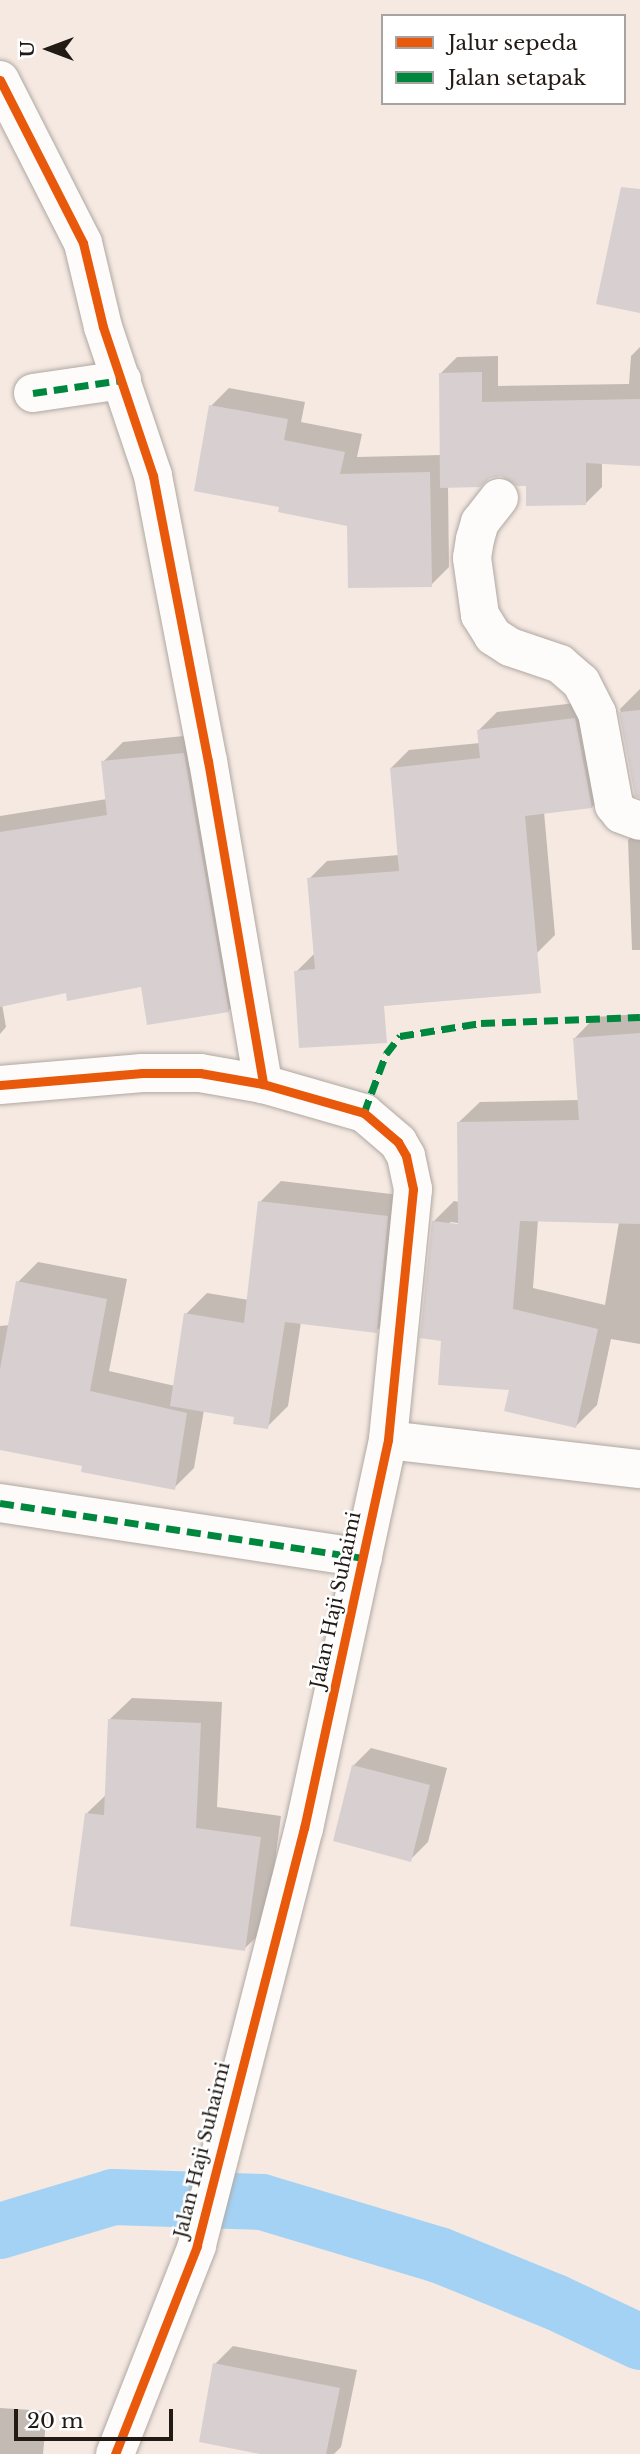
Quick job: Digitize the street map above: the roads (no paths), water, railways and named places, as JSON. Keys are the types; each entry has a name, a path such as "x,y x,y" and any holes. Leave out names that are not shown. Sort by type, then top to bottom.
{"street":[{"path":"6,102 83,243 103,327 153,477 211,774 263,1084"},
{"path":"33,393 122,380"},
{"path":"499,498 480,522 475,539 472,558 480,615 493,636 510,647 561,664 581,682 597,713 614,805 621,814 640,821"},
{"name":"Jalan Haji Suhaimi","path":"0,1085 142,1073 200,1073 263,1084 364,1113 388,1130 406,1156 413,1189 388,1440 304,1828 197,2246 115,2454"},
{"path":"388,1440 640,1469"},
{"path":"0,1503 363,1558"}],"waterway":[{"path":"0,2231 113,2197 262,2202 439,2255 555,2302 640,2342"}]}
